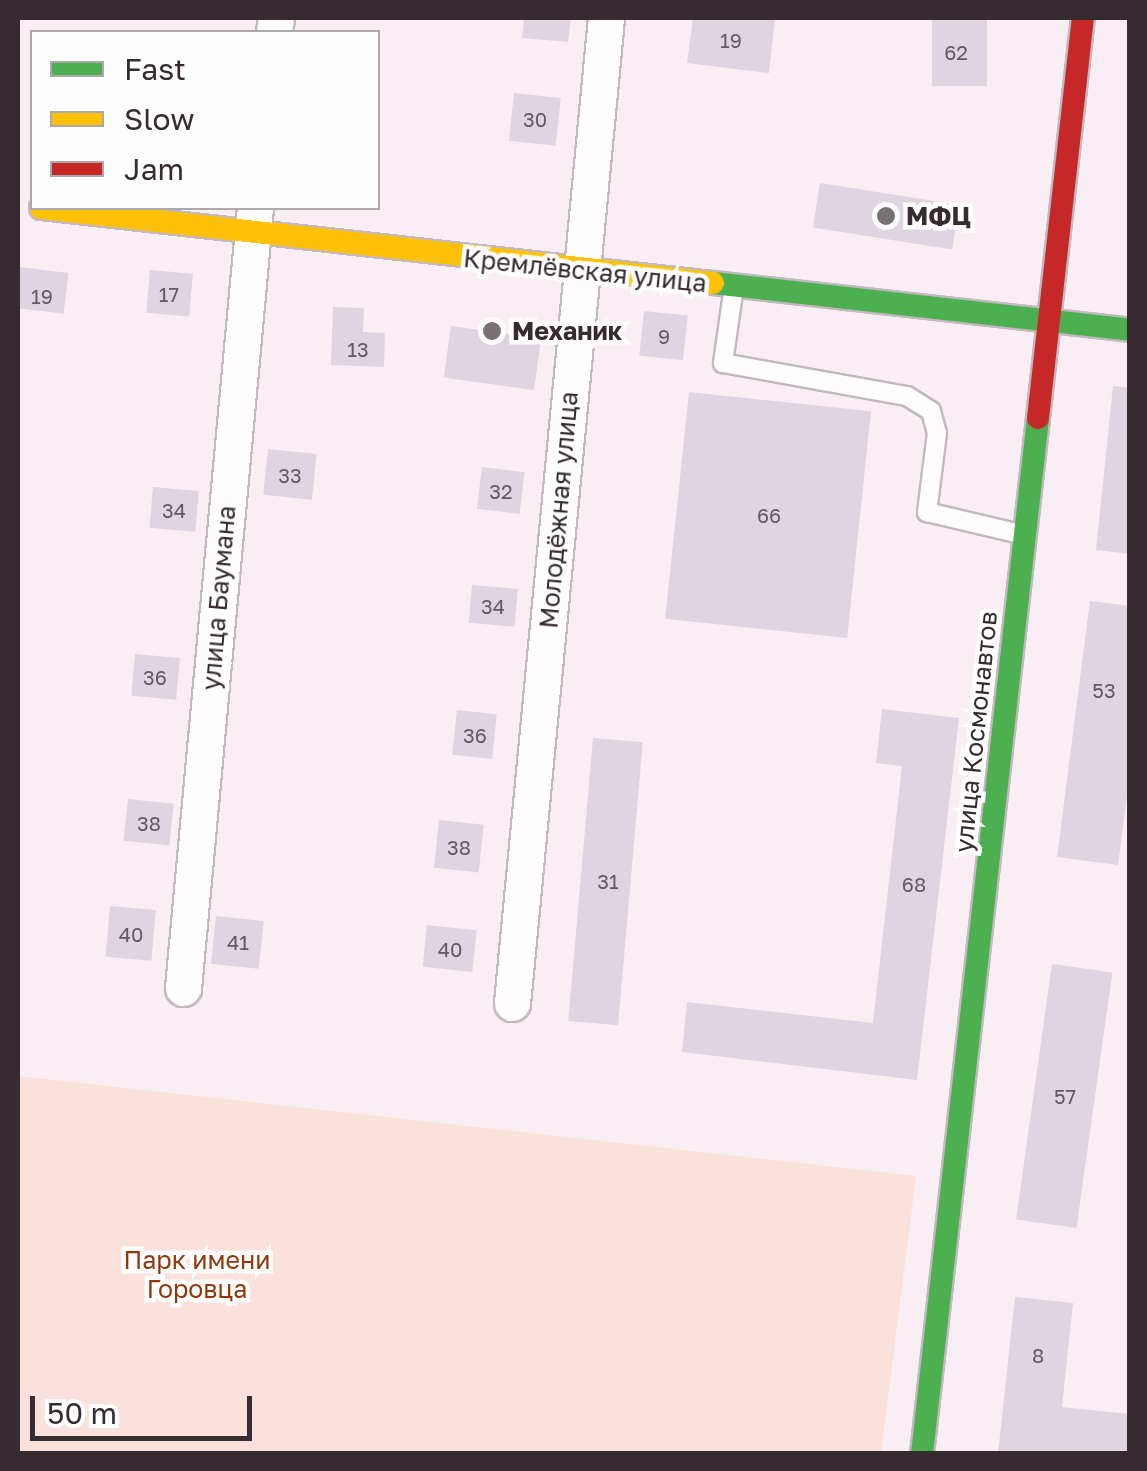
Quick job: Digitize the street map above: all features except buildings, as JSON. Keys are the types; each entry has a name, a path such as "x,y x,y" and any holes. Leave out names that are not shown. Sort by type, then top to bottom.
{"street":[{"name":"Молодёжная улица","path":"512,1002 606,18"},
{"name":"улица Космонавтов","path":"922,1454 1083,18"},
{"name":"Кремлёвская улица","path":"80,210 254,219 582,275 734,286 1130,330"},
{"name":"улица Баумана","path":"183,988 254,219"}],"lane":[{"path":"734,286 723,364 907,396 931,411 938,433 928,512 1026,535"}],"green space":[{"name":"Парк имени Горовца","path":"18,1076 916,1176 881,1453 18,1453"}],"traffic: fast":[{"path":"713,283 1130,330"},
{"path":"922,1454 1038,418"}],"traffic: slow":[{"path":"59,210 713,283"}],"traffic: jam":[{"path":"1038,418 1083,18"}],"place":[{"name":"МФЦ","path":"886,216"},
{"name":"Механик","path":"492,331"}]}
